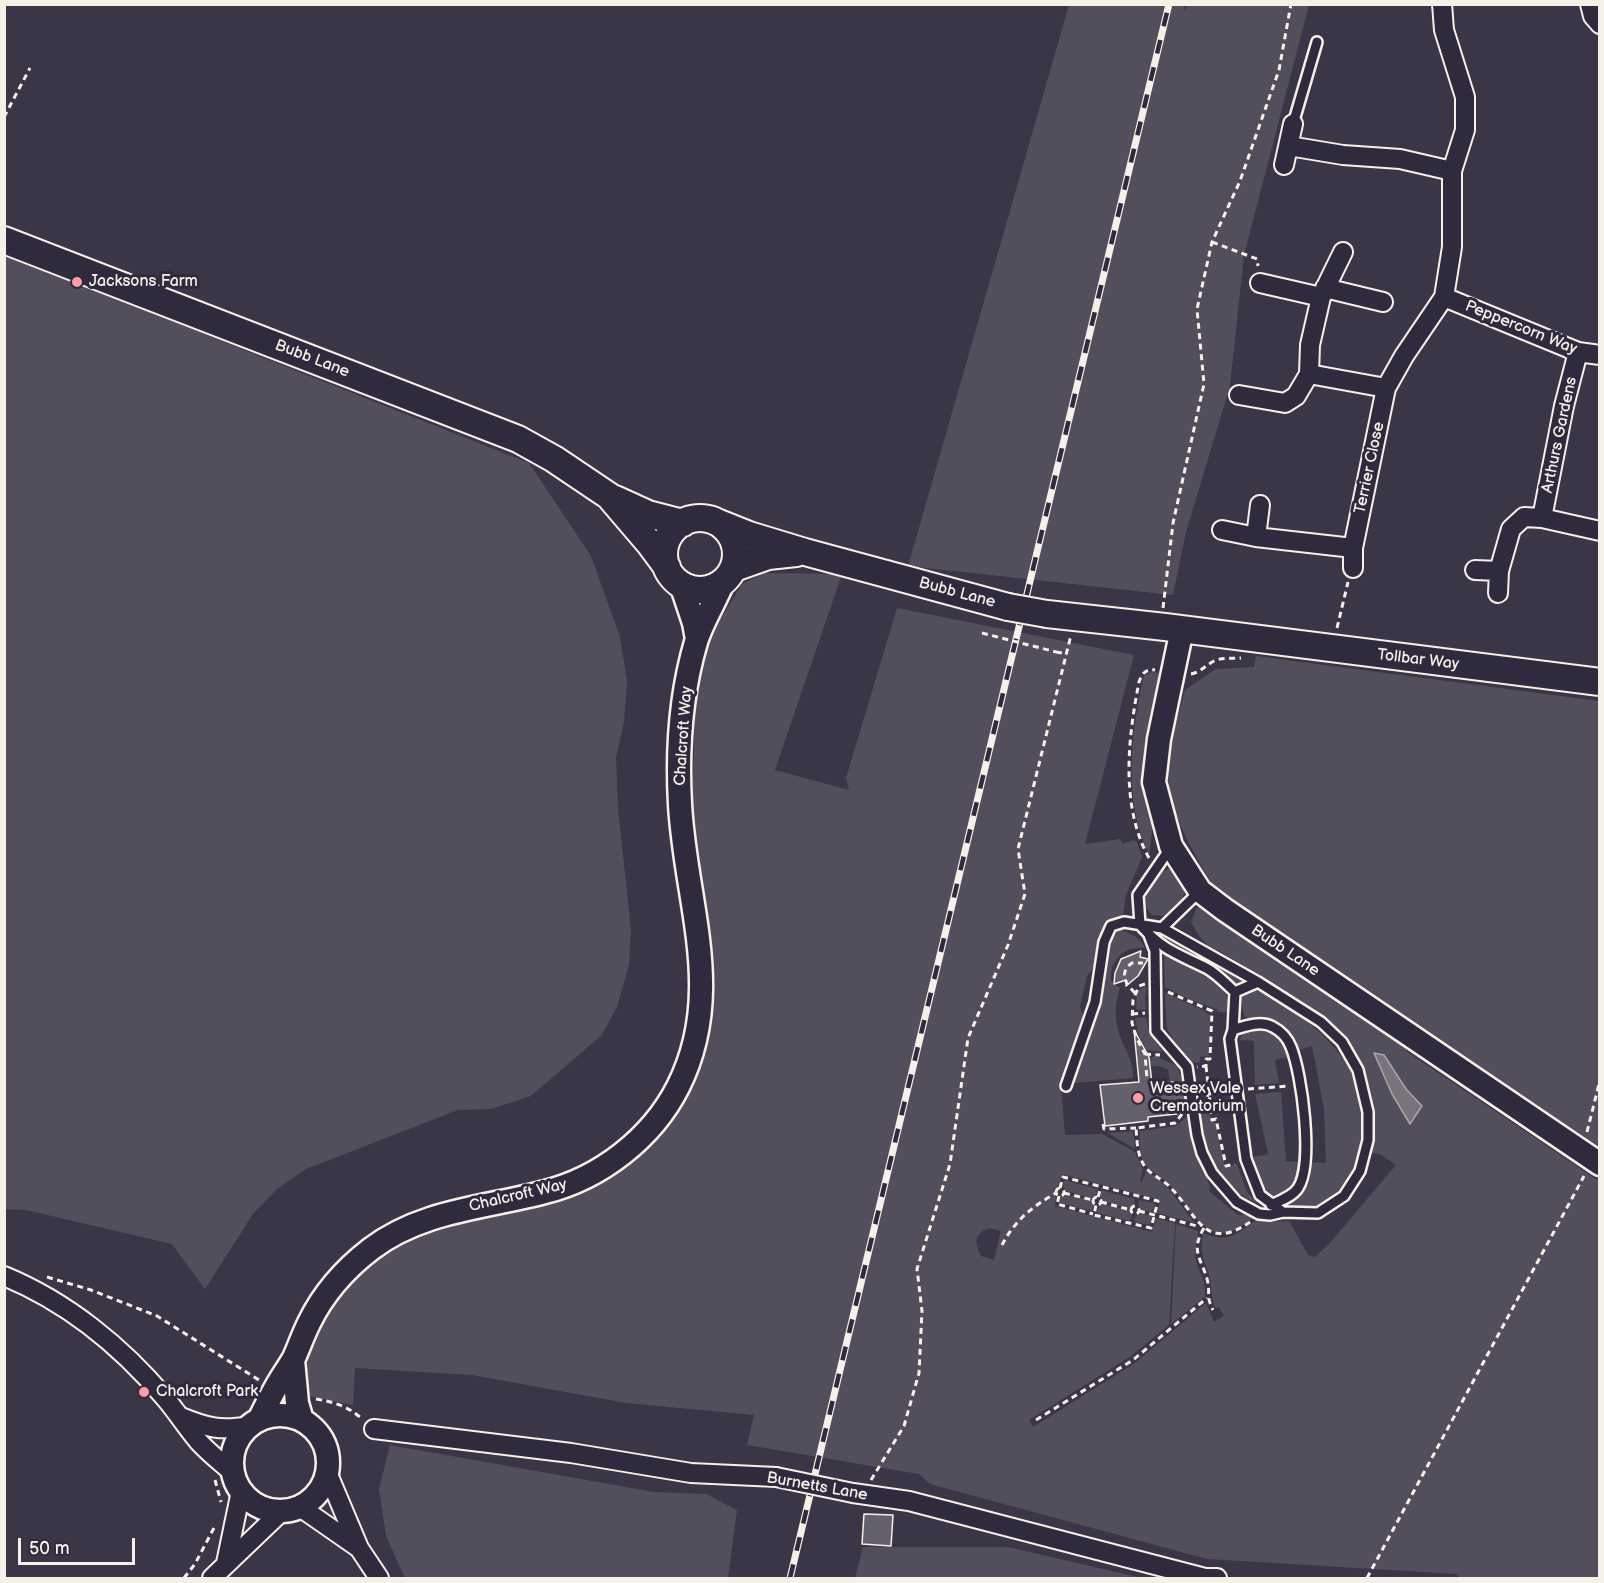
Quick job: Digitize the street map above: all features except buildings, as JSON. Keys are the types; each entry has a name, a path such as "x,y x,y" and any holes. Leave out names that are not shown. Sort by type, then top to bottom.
{"main road":[{"name":"Bubb Lane","path":"4,240 518,439 562,464 609,496 648,514 683,523"},
{"name":"Bubb Lane","path":"609,496 674,576"},
{"path":"705,518 718,523 727,530 732,538 736,558 728,575 707,590 688,588 674,576 665,547 675,529 683,523 705,518"},
{"name":"Bubb Lane","path":"718,523 805,552 1008,607 1074,619 1174,628 1237,637"},
{"name":"Bubb Lane","path":"728,575 768,556 805,552"},
{"name":"Tollbar Way","path":"1237,637 1599,682"}],"street":[{"path":"1442,4 1444,30 1466,97 1465,130 1452,171 1452,247 1444,297"},
{"path":"1590,4 1593,16 1599,24"},
{"path":"1284,165 1293,124"},
{"path":"1288,146 1343,155 1400,159 1452,171"},
{"path":"1246,393 1285,403 1296,396 1309,374 1310,345 1323,293 1343,252"},
{"path":"1260,283 1383,302"},
{"name":"Peppercorn Way","path":"1444,297 1578,352 1599,355"},
{"name":"Terrier Close","path":"1353,568 1353,548 1386,388 1404,356 1444,297"},
{"name":"Arthurs Gardens","path":"1542,518 1564,406 1578,352"},
{"path":"1309,374 1386,388"},
{"path":"1256,537 1260,505"},
{"path":"1498,593 1499,571 1511,529 1524,517 1542,518 1599,531"},
{"path":"1222,530 1256,537 1353,548"},
{"path":"1475,570 1499,571"},
{"name":"Chalcroft Way","path":"254,1423 293,1360 309,1322 320,1303 346,1271 372,1248 401,1231 431,1218 548,1192 588,1176 609,1164 643,1136 662,1113 678,1087 692,1051 700,1015 703,974 680,794 683,710 697,639 728,575"},
{"name":"Chalcroft Way","path":"674,576 694,623 697,639"},
{"name":"Bubb Lane","path":"1174,628 1154,782 1171,846 1200,891 1590,1158"},
{"path":"4,1276 45,1296 95,1330 143,1373 200,1443 255,1504 273,1510 291,1509 359,1548"},
{"name":"Chalcroft Way","path":"293,1360 300,1410"},
{"path":"181,1417 204,1426 226,1430 267,1417 300,1410 323,1442 327,1452 327,1472 318,1493 291,1509 226,1563 212,1578"},
{"path":"226,1563 237,1482 232,1464 235,1447 238,1439 254,1423"},
{"name":"Burnetts Lane","path":"374,1429 571,1453 691,1473 776,1477 857,1494 909,1501 1205,1578 1217,1578"},
{"path":"327,1472 359,1548 379,1578"}],"lane":[{"path":"1293,124 1317,42"},
{"path":"1171,846 1138,895 1140,925 1175,955 1207,969 1235,992"},
{"path":"1162,928 1200,891"},
{"path":"1066,1086 1095,1002 1099,962 1111,926 1124,922 1162,928 1258,982 1321,1022 1342,1042 1358,1070 1368,1112 1368,1140 1360,1171 1344,1196 1318,1214 1283,1212 1270,1215 1259,1214 1237,1202 1212,1173 1197,1135 1187,1067 1156,1030 1155,951 1149,935"},
{"path":"1235,992 1258,982"},
{"path":"1235,992 1233,1030 1230,1039 1246,1159 1260,1195 1283,1212"},
{"path":"1233,1030 1252,1024 1271,1025 1282,1033 1291,1047 1300,1085 1304,1110 1305,1174 1297,1190 1271,1205"}],"path":[{"path":"1174,628 1162,603 1173,523 1204,384 1197,309 1212,242 1240,181 1280,70 1291,4"},
{"path":"4,117 30,68"},
{"path":"1212,242 1257,259 1260,283"},
{"path":"1335,639 1344,593 1353,568"},
{"path":"857,1494 904,1426 919,1373 922,1311 917,1269 950,1164 968,1038 1008,945 1024,894 1018,849 1074,619"},
{"path":"982,633 1067,654"},
{"path":"1135,993 1126,983 1125,969 1132,963 1144,963"},
{"path":"1212,1011 1210,1059 1206,1059 1212,1120 1216,1119 1226,1166 1240,1163"},
{"path":"1145,1054 1168,1058 1187,1067 1206,1066"},
{"path":"1366,1578 1585,1173 1590,1158 1599,1080"},
{"path":"1103,1124 1104,1130 1136,1128"},
{"path":"1063,1177 1101,1186 1158,1202 1151,1228 1057,1204 1056,1190 1060,1188 1063,1177"},
{"path":"1002,1245 1020,1218 1036,1205 1064,1193 1093,1200 1098,1197 1101,1186"},
{"path":"1060,1188 1064,1193"},
{"path":"1137,1196 1136,1206 1139,1211 1203,1226 1197,1244 1198,1255 1208,1285 1207,1298 1213,1310"},
{"path":"1098,1197 1101,1202 1131,1210 1134,1214"},
{"path":"1093,1200 1093,1204 1096,1205"},
{"path":"1094,1215 1096,1205 1101,1202"},
{"path":"1131,1210 1136,1206"},
{"path":"1132,1223 1134,1214 1139,1211"},
{"path":"46,1277 91,1290 157,1316 274,1392"},
{"path":"1036,1420 1133,1360 1207,1298"},
{"path":"300,1410 310,1399 341,1404 350,1408 374,1429"}],"shaded area":[{"path":"1069,5 1184,5 1185,11 1187,5 1309,5 1244,255 1230,386 1186,532 1173,595 908,566"},
{"path":"9,254 529,463 591,556 620,637 627,681 624,722 616,758 618,808 631,930 629,965 617,1007 601,1036 531,1096 491,1109 458,1110 306,1169 277,1189 253,1214 205,1289 172,1244 26,1210 5,1209 4,256"},
{"path":"764,573 842,574 775,770 849,790 846,778 897,608 1134,655 1085,844 1120,839 1123,844 1133,840 1137,842 1142,857 1126,895 1123,915 1104,925 1094,967 1087,976 1080,1007 1084,1019 1065,1066 1061,1086 1065,1135 1102,1134 1135,1152 1143,1170 1141,1183 1146,1172 1162,1182 1195,1223 1157,1213 1160,1200 1062,1174 1059,1185 1053,1190 1056,1197 1055,1206 1152,1232 1156,1218 1175,1223 1169,1325 1131,1356 1029,1420 1033,1427 1135,1363 1206,1303 1214,1322 1224,1316 1219,1307 1216,1309 1212,1300 1210,1277 1202,1250 1203,1233 1220,1238 1238,1233 1258,1219 1267,1222 1289,1221 1308,1255 1315,1257 1329,1244 1396,1165 1380,1154 1372,1153 1373,1134 1368,1096 1356,1060 1347,1044 1335,1029 1309,1007 1208,946 1191,922 1196,909 1205,902 1410,1044 1406,1051 1599,1181 1599,1578 1459,1578 1456,1574 1207,1559 930,1484 919,1474 747,1445 754,1415 626,1403 472,1375 355,1368 353,1405 309,1396 305,1372 306,1353 326,1308 359,1269 405,1238 610,1173 708,1029 714,963 692,811 695,709 710,636 742,584","holes":["990,1228 1001,1231 994,1260 981,1256 977,1247 978,1236"]},
{"path":"1256,656 1599,701 1599,1155 1212,885 1182,829 1171,799 1168,768 1170,749 1185,690 1216,669 1254,667"},
{"path":"1151,672 1160,673 1144,756 1145,788 1153,824 1149,854 1135,813 1132,769 1135,725 1142,683 1144,676"},
{"path":"1168,869 1175,870 1180,878 1184,895 1178,905 1166,916 1152,915 1144,906 1146,894 1150,883"},
{"path":"1121,930 1138,939 1145,948 1125,952 1116,960 1111,973 1111,981 1120,988 1116,1021 1119,1035 1131,1063 1133,1078 1075,1083 1075,1073 1101,1003 1112,939 1116,931"},
{"path":"1153,931 1161,932 1247,980 1237,987 1209,963 1184,953"},
{"path":"1164,955 1196,970 1216,983 1229,1002 1230,1013 1217,1012 1217,1009 1191,1000 1165,987"},
{"path":"1143,987 1147,987 1146,1010 1136,1009 1137,993"},
{"path":"1256,990 1282,1005 1318,1031 1339,1053 1355,1082 1363,1121 1358,1161 1350,1179 1338,1193 1312,1208 1297,1209 1282,1205 1296,1199 1305,1190 1310,1177 1311,1162 1326,1163 1324,1109 1312,1046 1298,1050 1288,1031 1278,1022 1265,1017 1244,1016 1241,998 1244,993"},
{"path":"1165,993 1205,1011 1210,1016 1209,1056 1200,1057 1200,1062 1195,1063 1190,1060 1172,1038 1167,1028"},
{"path":"1146,1017 1149,1032 1163,1052 1147,1050 1139,1037 1135,1018"},
{"path":"1261,1029 1275,1035 1286,1051 1287,1057 1275,1060 1279,1083 1255,1085 1254,1041 1240,1040 1245,1032"},
{"path":"1374,1053 1384,1055 1406,1089 1422,1106 1410,1124 1392,1094"},
{"path":"1155,1056 1177,1066 1183,1083 1170,1082 1168,1069 1151,1066 1150,1059"},
{"path":"1281,1092 1286,1161 1300,1162 1300,1168 1294,1184 1286,1191 1274,1195 1262,1184 1253,1157 1268,1154 1255,1094"},
{"path":"1209,1108 1211,1121 1215,1121 1225,1167 1237,1164 1247,1192 1257,1203 1232,1188 1216,1167 1206,1141 1200,1113"},
{"path":"1190,1114 1194,1147 1206,1175 1210,1192 1238,1215 1252,1214 1255,1216 1231,1231 1222,1233 1205,1227 1169,1184 1149,1169 1142,1159 1140,1131 1176,1126"},
{"path":"1133,1131 1135,1149 1108,1133"},
{"path":"1064,1180 1098,1189 1096,1195 1092,1198 1065,1191"},
{"path":"1101,1190 1135,1199 1134,1205 1129,1208 1102,1201"},
{"path":"1065,1194 1092,1200 1094,1206 1092,1211 1059,1203 1060,1198"},
{"path":"1139,1200 1155,1203 1153,1212 1140,1210"},
{"path":"1102,1204 1129,1210 1132,1216 1130,1221 1096,1213"},
{"path":"1140,1213 1152,1216 1150,1225 1134,1222 1135,1217"},
{"path":"1176,1224 1198,1231 1196,1256 1204,1282 1205,1297 1171,1324"},
{"path":"390,1445 654,1492 706,1494 737,1510 728,1578 405,1578 386,1536 379,1489"},
{"path":"863,1547 1008,1547 1142,1578 855,1578"}],"railway":[{"path":"790,1578 1169,4"}],"place":[{"name":"Jacksons Farm","path":"77,282"},
{"name":"Wessex Vale Crematorium","path":"1138,1098"},
{"name":"Chalcroft Park","path":"144,1392"}]}
